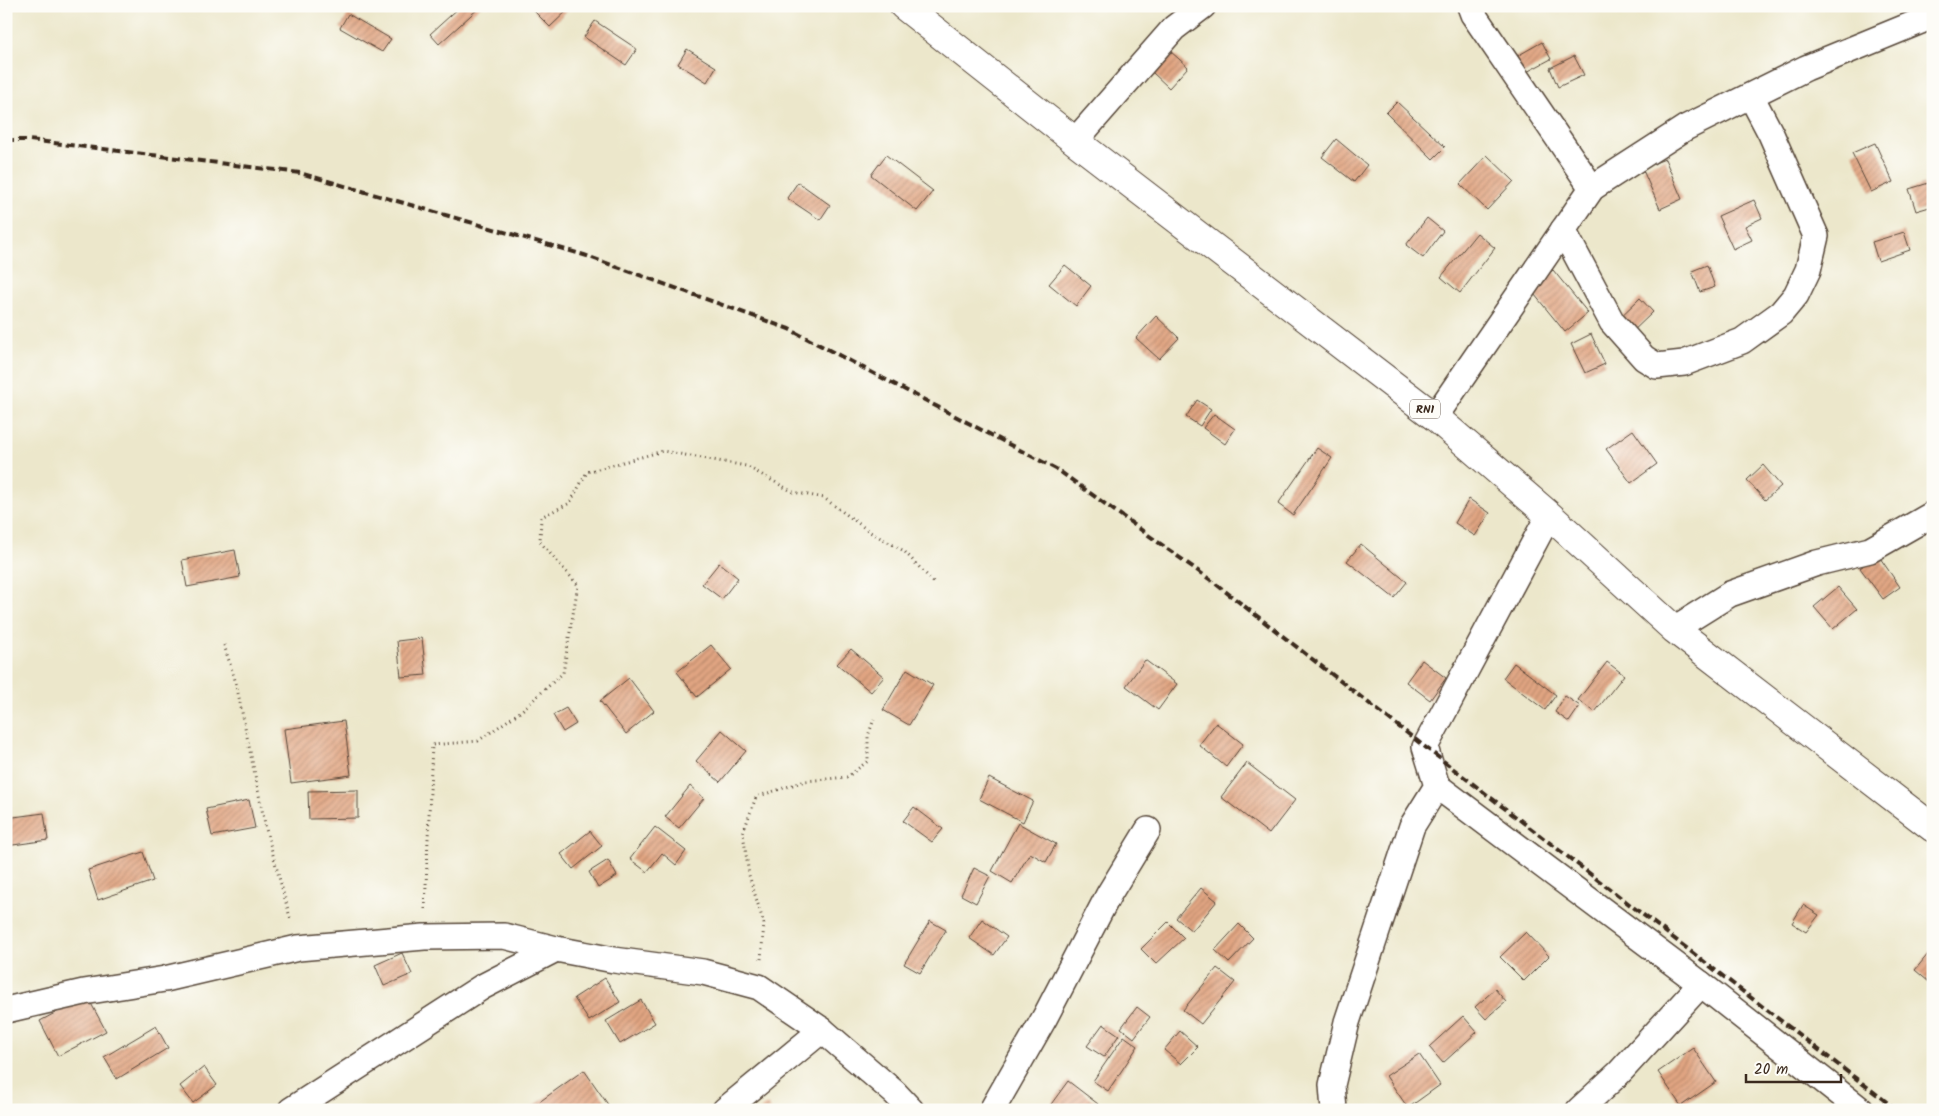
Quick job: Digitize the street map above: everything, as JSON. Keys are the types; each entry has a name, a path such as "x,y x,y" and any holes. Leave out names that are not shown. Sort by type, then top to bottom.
{"highway":[{"name":"RN1","path":"904,6 1075,141 1435,417 1549,516 1674,629 1933,828"}],"street":[{"path":"1075,141 1174,28 1203,6"},
{"path":"1470,6 1473,14 1592,188"},
{"path":"1435,417 1592,188 1685,128 1806,68 1933,16"},
{"path":"1563,230 1612,322 1644,358 1657,366 1684,363 1742,342 1781,313 1796,295 1808,270 1816,236 1752,96"},
{"path":"1674,629 1730,594 1817,563 1870,550 1933,514"},
{"path":"1549,516 1425,747 1437,786 1701,984 1861,1110"},
{"path":"1334,1110 1332,1085 1347,1022 1412,826 1437,786"},
{"path":"992,1110 1045,1017 1109,894 1148,830"},
{"path":"6,1010 84,992 165,979 298,948 424,937 504,936 556,949 614,960 703,972 759,987 822,1030 895,1093 911,1110"},
{"path":"291,1110 482,987 556,949"},
{"path":"1579,1110 1619,1073 1701,984"},
{"path":"725,1110 822,1030"}],"path":[{"path":"424,937 432,745 478,741 520,712 563,673 578,585 540,542 541,517 570,504 587,472 663,452 746,466 793,492 824,498 870,532 904,552 936,585"},
{"path":"224,645 236,683 266,829 298,948"},
{"path":"759,987 764,924 748,875 744,834 756,797 805,781 847,777 868,761 868,736 874,719"}],"building":[{"path":"461,6 481,6 439,44 430,34"},
{"path":"539,6 572,6 550,27 534,11"},
{"path":"348,14 391,39 382,52 340,28"},
{"path":"595,21 637,49 626,65 584,37"},
{"path":"1542,42 1551,59 1521,75 1512,59"},
{"path":"687,49 716,67 707,82 678,64"},
{"path":"1170,51 1188,67 1169,88 1152,72"},
{"path":"1574,56 1584,75 1558,87 1550,68"},
{"path":"1397,102 1445,147 1433,159 1386,113"},
{"path":"1336,139 1367,165 1354,182 1322,157"},
{"path":"1875,143 1893,182 1871,192 1852,153"},
{"path":"886,155 933,191 917,211 871,175"},
{"path":"1487,155 1514,181 1487,210 1460,184"},
{"path":"1665,159 1682,199 1660,209 1642,168"},
{"path":"798,182 830,205 820,220 787,198"},
{"path":"1932,182 1933,206 1916,211 1909,189"},
{"path":"1754,200 1762,218 1745,226 1752,240 1733,249 1718,216"},
{"path":"1427,218 1443,231 1423,258 1406,245"},
{"path":"1904,232 1910,250 1878,261 1872,242"},
{"path":"1477,233 1495,248 1460,293 1441,277"},
{"path":"1065,265 1091,286 1076,306 1049,284"},
{"path":"1707,265 1715,287 1700,292 1692,271"},
{"path":"1553,270 1588,313 1565,332 1530,289"},
{"path":"1640,298 1653,312 1628,336 1615,322"},
{"path":"1156,316 1179,338 1159,359 1136,338"},
{"path":"1591,334 1605,364 1585,373 1571,344"},
{"path":"1197,400 1211,409 1200,426 1186,417"},
{"path":"1214,414 1235,429 1225,444 1203,428"},
{"path":"1633,430 1657,464 1631,483 1606,449"},
{"path":"1317,448 1332,458 1293,515 1278,504"},
{"path":"1763,465 1781,486 1765,500 1747,480"},
{"path":"1469,499 1490,513 1475,536 1455,523"},
{"path":"1361,544 1407,582 1394,598 1347,561"},
{"path":"235,550 240,577 187,587 182,560"},
{"path":"1878,555 1900,587 1883,599 1860,568"},
{"path":"719,563 738,578 722,599 702,584"},
{"path":"1838,587 1857,609 1833,629 1814,607"},
{"path":"422,638 426,675 401,677 397,641"},
{"path":"711,645 731,669 697,697 677,672"},
{"path":"851,649 884,677 871,692 837,664"},
{"path":"1145,660 1177,684 1158,710 1126,686"},
{"path":"1422,660 1446,678 1430,700 1406,682"},
{"path":"1607,662 1624,675 1595,712 1578,700"},
{"path":"1514,663 1556,695 1545,710 1503,678"},
{"path":"907,669 933,685 909,725 883,710"},
{"path":"629,678 654,711 626,734 600,701"},
{"path":"1565,696 1580,706 1569,722 1555,712"},
{"path":"566,708 576,724 563,732 553,715"},
{"path":"344,721 351,775 291,783 284,729"},
{"path":"1216,723 1243,744 1226,767 1199,745"},
{"path":"722,730 746,751 720,782 696,761"},
{"path":"1247,763 1295,800 1269,834 1221,797"},
{"path":"989,778 1033,801 1023,822 979,799"},
{"path":"690,786 704,798 679,828 665,817"},
{"path":"358,790 358,818 309,819 308,791"},
{"path":"249,800 255,828 212,836 206,809"},
{"path":"914,807 943,829 932,842 903,821"},
{"path":"44,813 48,840 6,846 6,818"},
{"path":"1018,823 1056,844 1046,862 1030,853 1012,883 992,871"},
{"path":"655,827 686,851 676,865 662,853 647,872 630,859"},
{"path":"590,831 602,846 573,869 561,854"},
{"path":"143,852 153,881 98,900 88,870"},
{"path":"608,860 617,876 598,888 589,872"},
{"path":"974,868 990,876 976,903 961,895"},
{"path":"1201,888 1217,901 1192,931 1176,918"},
{"path":"1803,905 1819,915 1806,932 1792,923"},
{"path":"982,919 1007,937 994,955 969,938"},
{"path":"930,921 946,930 920,973 904,964"},
{"path":"1168,922 1184,938 1156,964 1141,949"},
{"path":"1239,924 1253,938 1229,963 1215,950"},
{"path":"1526,932 1549,956 1524,981 1500,957"},
{"path":"1933,948 1933,978 1929,982 1915,970"},
{"path":"402,953 412,974 384,986 375,965"},
{"path":"1217,968 1235,982 1201,1024 1183,1010"},
{"path":"605,978 620,1002 589,1021 574,998"},
{"path":"1495,989 1506,1002 1486,1019 1475,1007"},
{"path":"87,996 106,1031 58,1056 40,1021"},
{"path":"641,1000 655,1023 620,1044 606,1021"},
{"path":"1137,1007 1150,1017 1134,1038 1121,1028"},
{"path":"1463,1016 1477,1032 1443,1063 1429,1047"},
{"path":"1103,1024 1119,1035 1104,1057 1087,1046"},
{"path":"156,1026 168,1048 117,1079 104,1057"},
{"path":"1180,1031 1198,1047 1181,1064 1164,1050"},
{"path":"1124,1036 1138,1046 1108,1091 1093,1081"},
{"path":"1693,1048 1716,1082 1681,1106 1658,1072"},
{"path":"1419,1054 1440,1085 1408,1108 1386,1076"},
{"path":"204,1067 217,1085 193,1103 180,1086"},
{"path":"584,1070 609,1106 603,1110 528,1110"},
{"path":"1068,1081 1098,1104 1094,1110 1052,1110 1049,1107"},
{"path":"767,1104 771,1110 760,1110"}],"railway":[{"path":"6,140 29,140 300,173 584,255 789,329 1058,470 1212,581 1897,1110"}]}
